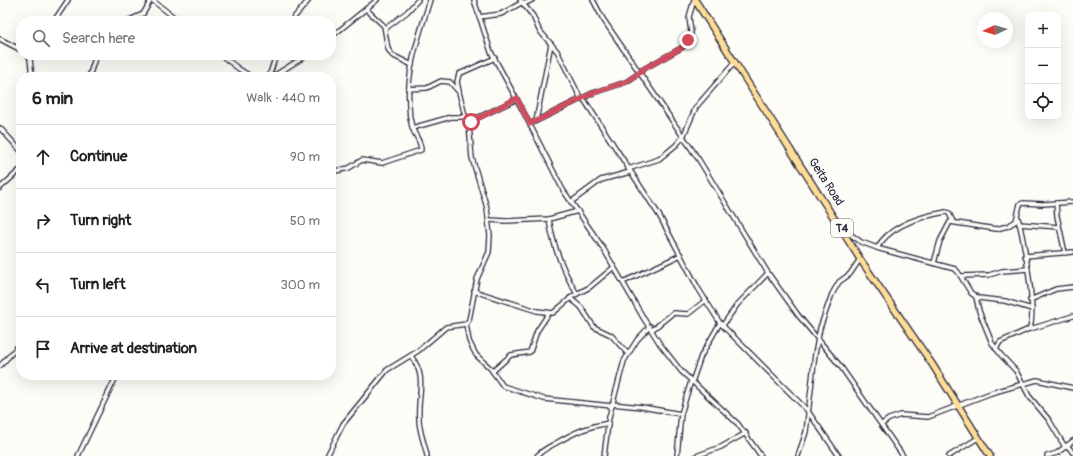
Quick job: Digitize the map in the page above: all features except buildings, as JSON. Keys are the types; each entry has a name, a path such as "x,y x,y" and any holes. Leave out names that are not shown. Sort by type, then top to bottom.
{"highway":[{"name":"Geita Road","path":"694,0 843,229 860,259 958,405 990,456"}],"street":[{"path":"57,16 68,0"},
{"path":"138,16 142,14 152,0 173,16"},
{"path":"295,16 309,0"},
{"path":"336,33 377,0"},
{"path":"385,29 407,12 418,0"},
{"path":"336,171 349,168 362,160 382,163 421,150 420,144 412,128 408,89 412,65 430,0"},
{"path":"474,0 485,36 495,58 517,98 563,190 614,266 622,282 672,360 746,433 762,456"},
{"path":"479,18 501,14 522,2 532,0"},
{"path":"592,0 603,19 683,137 768,273 882,424 903,456"},
{"path":"530,124 582,98 626,82 683,47 691,33 689,17 694,0"},
{"path":"522,2 533,16 539,30 551,43 564,63 582,98 659,216 706,300 722,324 807,410 839,456"},
{"path":"366,9 378,18 385,29 388,49 392,55 412,65"},
{"path":"0,39 16,47"},
{"path":"536,121 551,43"},
{"path":"465,116 457,82 459,74 495,58"},
{"path":"30,60 32,72"},
{"path":"91,72 95,60"},
{"path":"227,60 243,72"},
{"path":"271,72 275,60"},
{"path":"278,72 299,60"},
{"path":"571,202 601,180 659,159 683,137 696,107 735,62"},
{"path":"408,89 427,88 446,81 454,85 459,92"},
{"path":"517,98 471,122 469,132 472,158 489,220 489,252 487,260 479,274 474,291 470,315 466,324 469,341 476,355 493,371 498,382 503,386 536,396 612,405 635,406 681,414"},
{"path":"412,128 436,120 465,116 480,117"},
{"path":"0,128 16,146"},
{"path":"0,188 16,174"},
{"path":"934,263 944,230 950,222 996,229 1008,226 1016,221 1020,204 1073,202"},
{"path":"1056,203 1059,227 1065,253"},
{"path":"489,220 501,222 549,219 578,211"},
{"path":"877,248 886,236 894,230 925,216 946,212 951,216 953,222"},
{"path":"1017,218 1028,269 1033,320 1030,329"},
{"path":"549,219 555,247 562,267 577,294"},
{"path":"1019,224 1059,227"},
{"path":"843,229 861,242 877,248 955,269 971,293 976,297 1005,301 1032,309"},
{"path":"1025,256 1073,252"},
{"path":"622,282 681,255"},
{"path":"798,456 806,432 807,410 818,339 832,294 839,282 850,274 860,259"},
{"path":"474,291 549,313 557,311 570,298 590,287 614,266"},
{"path":"961,276 989,275 1002,271 1028,269"},
{"path":"677,456 681,414 701,356 722,324 737,305 768,273"},
{"path":"1030,300 1056,289 1073,287"},
{"path":"976,297 987,335 996,349 1016,371 1033,402 1049,420 1066,446 1073,453"},
{"path":"570,298 580,307 594,327 611,335 628,354"},
{"path":"604,456 612,405 624,360 651,328 670,315 676,313 688,314 706,300"},
{"path":"493,371 511,355 530,352 537,331 549,313"},
{"path":"996,349 1000,342 1030,329 1073,316"},
{"path":"327,456 344,424 387,370 411,356 446,326 466,324"},
{"path":"0,366 16,348"},
{"path":"411,356 421,372 418,421 427,456"},
{"path":"78,456 115,380"},
{"path":"882,424 894,417 908,414 924,418 958,405 1023,384 1042,381 1073,388"},
{"path":"537,456 545,449 575,432 586,427 609,423"},
{"path":"696,456 721,447 746,433"},
{"path":"949,456 978,438"},
{"path":"1047,456 1058,453 1073,441"}],"route":[{"path":"471,122 517,98 530,124 593,93 626,82 648,66 683,47 688,40"}]}
